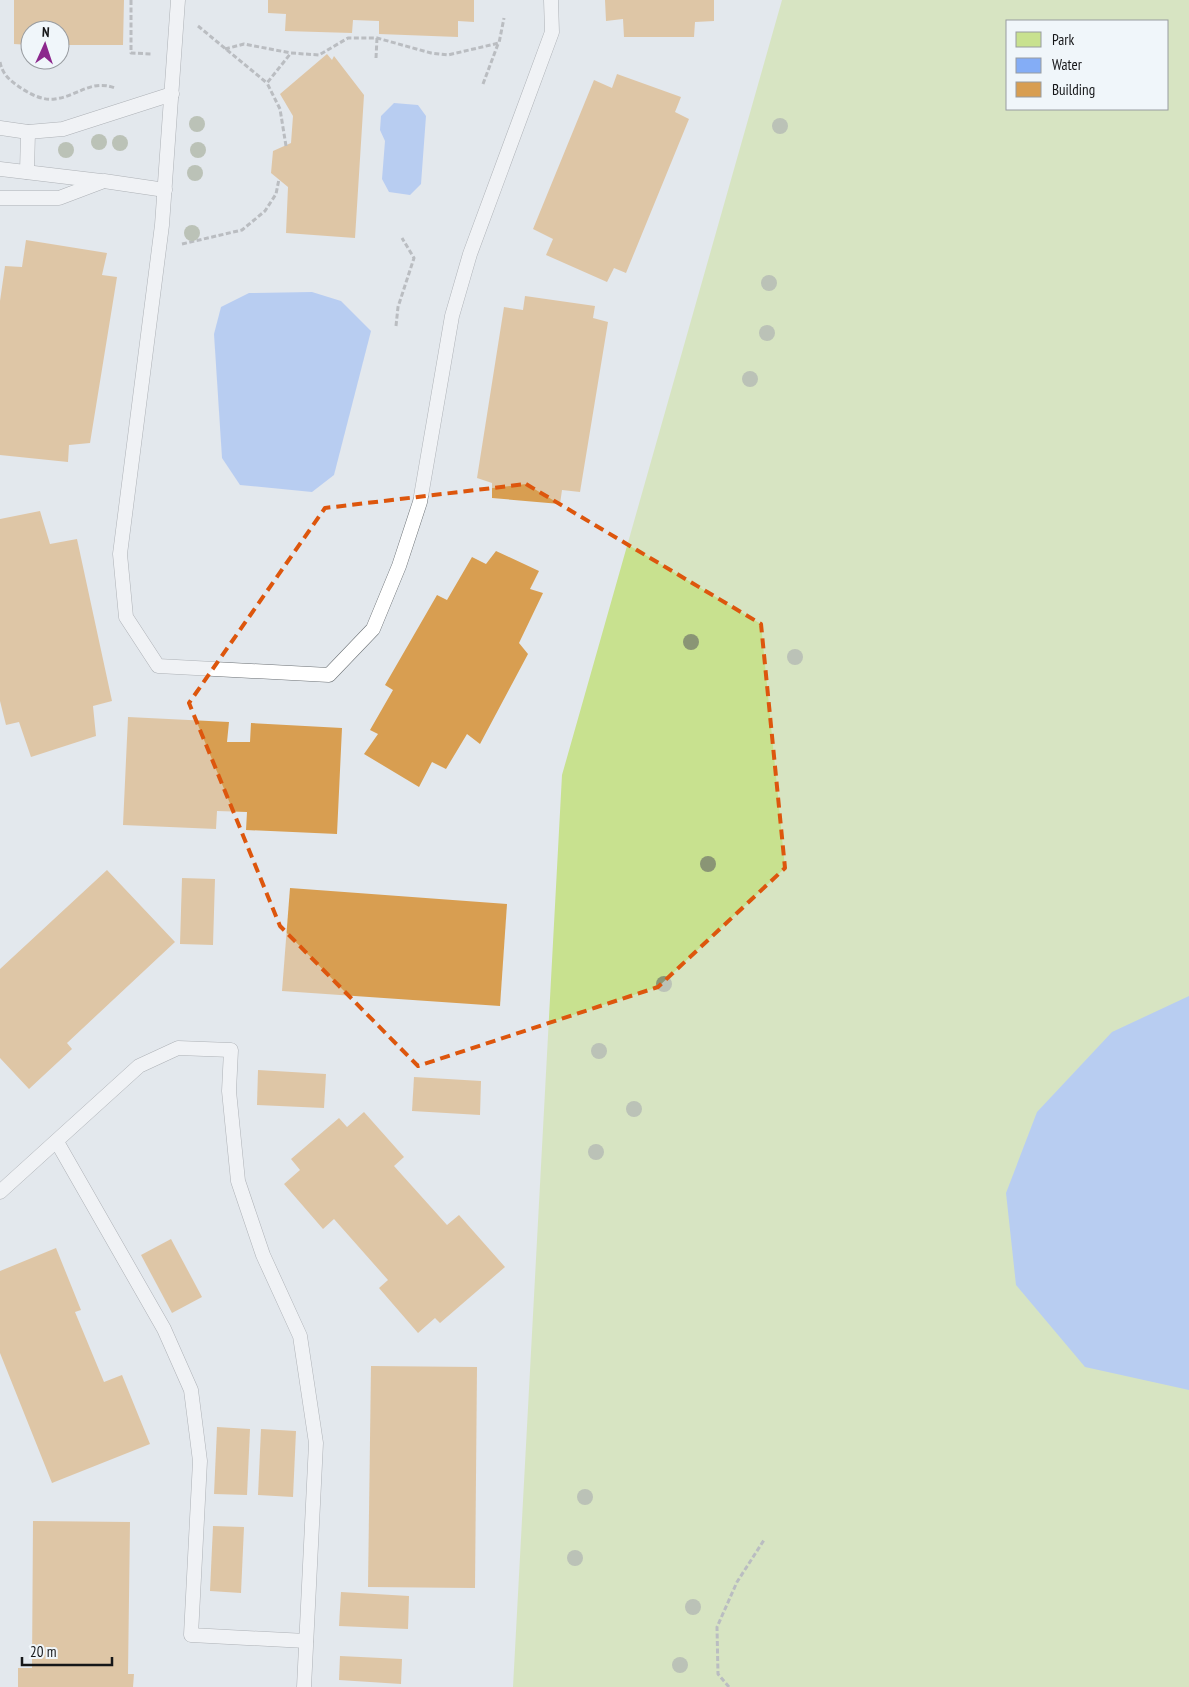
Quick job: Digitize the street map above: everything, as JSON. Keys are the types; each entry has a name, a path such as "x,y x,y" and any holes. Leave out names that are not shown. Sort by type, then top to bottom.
{"lane":[{"path":"178,4 159,249 120,554 126,617 158,666 329,675 373,629 405,548 420,502 452,316 470,254 552,32 551,0"},
{"path":"0,128 28,132 62,129 172,94"},
{"path":"27,172 28,132"},
{"path":"0,170 104,181 165,190"},
{"path":"0,198 59,198 104,181"},
{"path":"0,1192 58,1142 140,1066 178,1048 231,1050 229,1091 238,1181 263,1255 300,1336 316,1443 304,1687"},
{"path":"58,1142 164,1329 191,1390 200,1461 191,1635 306,1641"}],"path":[{"path":"131,0 131,53 175,55"},
{"path":"178,4 224,49 267,83 280,109 286,146"},
{"path":"483,84 499,44 504,18"},
{"path":"224,49 244,44 319,55 348,38 377,38 431,53 448,55 499,44"},
{"path":"376,58 377,38"},
{"path":"267,83 291,52"},
{"path":"0,62 1,68 10,80 26,92 38,97 54,100 92,86 100,85 120,90 133,107"},
{"path":"159,249 242,230 265,211 276,194 280,179"},
{"path":"396,326 398,307 414,258 402,238"},
{"path":"729,1687 718,1674 717,1627 737,1582 764,1540"}],"highlighted area":[{"path":"526,484 761,624 785,868 658,987 418,1066 280,926 189,703 325,508"}],"green space":[{"path":"782,0 1189,0 1189,1687 513,1687 562,775"}],"water":[{"path":"394,103 418,105 426,116 421,184 410,195 389,192 382,179 385,141 380,130 381,116"},
{"path":"312,292 341,301 371,331 334,475 312,492 240,485 222,458 214,334 221,307 249,293"},
{"path":"1189,996 1189,1390 1085,1367 1016,1285 1006,1193 1037,1112 1112,1032"}],"building":[{"path":"14,0 124,0 123,45 70,45 70,20 20,20 20,44 14,44"},
{"path":"268,0 474,0 474,22 458,21 458,37 379,34 379,21 353,20 352,33 285,31 286,14 268,13"},
{"path":"605,0 714,0 714,21 695,22 694,37 624,37 623,19 606,21"},
{"path":"327,54 332,60 334,56 364,95 355,238 286,233 288,187 271,173 273,151 291,143 293,116 280,94"},
{"path":"617,74 681,97 675,112 689,119 626,273 614,268 607,282 546,255 553,239 533,229 594,80 612,88"},
{"path":"26,240 107,253 102,275 117,277 90,443 69,445 68,462 0,455 0,301 5,266 22,267"},
{"path":"525,296 595,306 593,318 608,322 580,492 562,490 560,504 492,498 492,483 477,478 504,307 523,310"},
{"path":"40,511 50,544 77,539 112,701 93,706 96,736 31,757 19,722 6,725 0,701 0,519"},
{"path":"496,551 539,571 530,589 543,593 519,643 528,654 480,744 467,734 446,769 432,762 419,787 364,754 378,734 370,730 393,690 385,685 437,595 447,600 472,557 486,564"},
{"path":"128,717 229,722 227,742 250,742 251,723 342,728 337,834 246,830 247,812 217,811 216,829 123,825"},
{"path":"107,870 175,942 67,1043 72,1049 29,1089 0,1058 0,969"},
{"path":"182,878 215,879 213,945 180,944"},
{"path":"290,888 507,904 500,1006 282,991"},
{"path":"258,1070 326,1074 324,1108 257,1105"},
{"path":"414,1077 481,1081 480,1115 412,1111"},
{"path":"364,1112 404,1157 394,1166 447,1225 459,1215 505,1267 440,1323 435,1318 418,1333 379,1288 388,1280 334,1219 323,1229 284,1184 300,1170 291,1159 339,1118 347,1127"},
{"path":"171,1239 202,1297 172,1313 141,1255"},
{"path":"56,1248 81,1310 75,1312 104,1382 122,1375 150,1444 52,1483 0,1353 0,1271"},
{"path":"371,1366 477,1367 475,1588 368,1587"},
{"path":"217,1427 250,1429 247,1495 214,1494"},
{"path":"261,1429 296,1431 293,1497 258,1495"},
{"path":"33,1521 130,1522 128,1674 134,1674 133,1687 18,1687 18,1668 32,1668"},
{"path":"213,1526 244,1527 241,1593 210,1591"},
{"path":"341,1592 409,1596 408,1629 339,1626"},
{"path":"340,1656 402,1659 401,1684 339,1680"}]}
